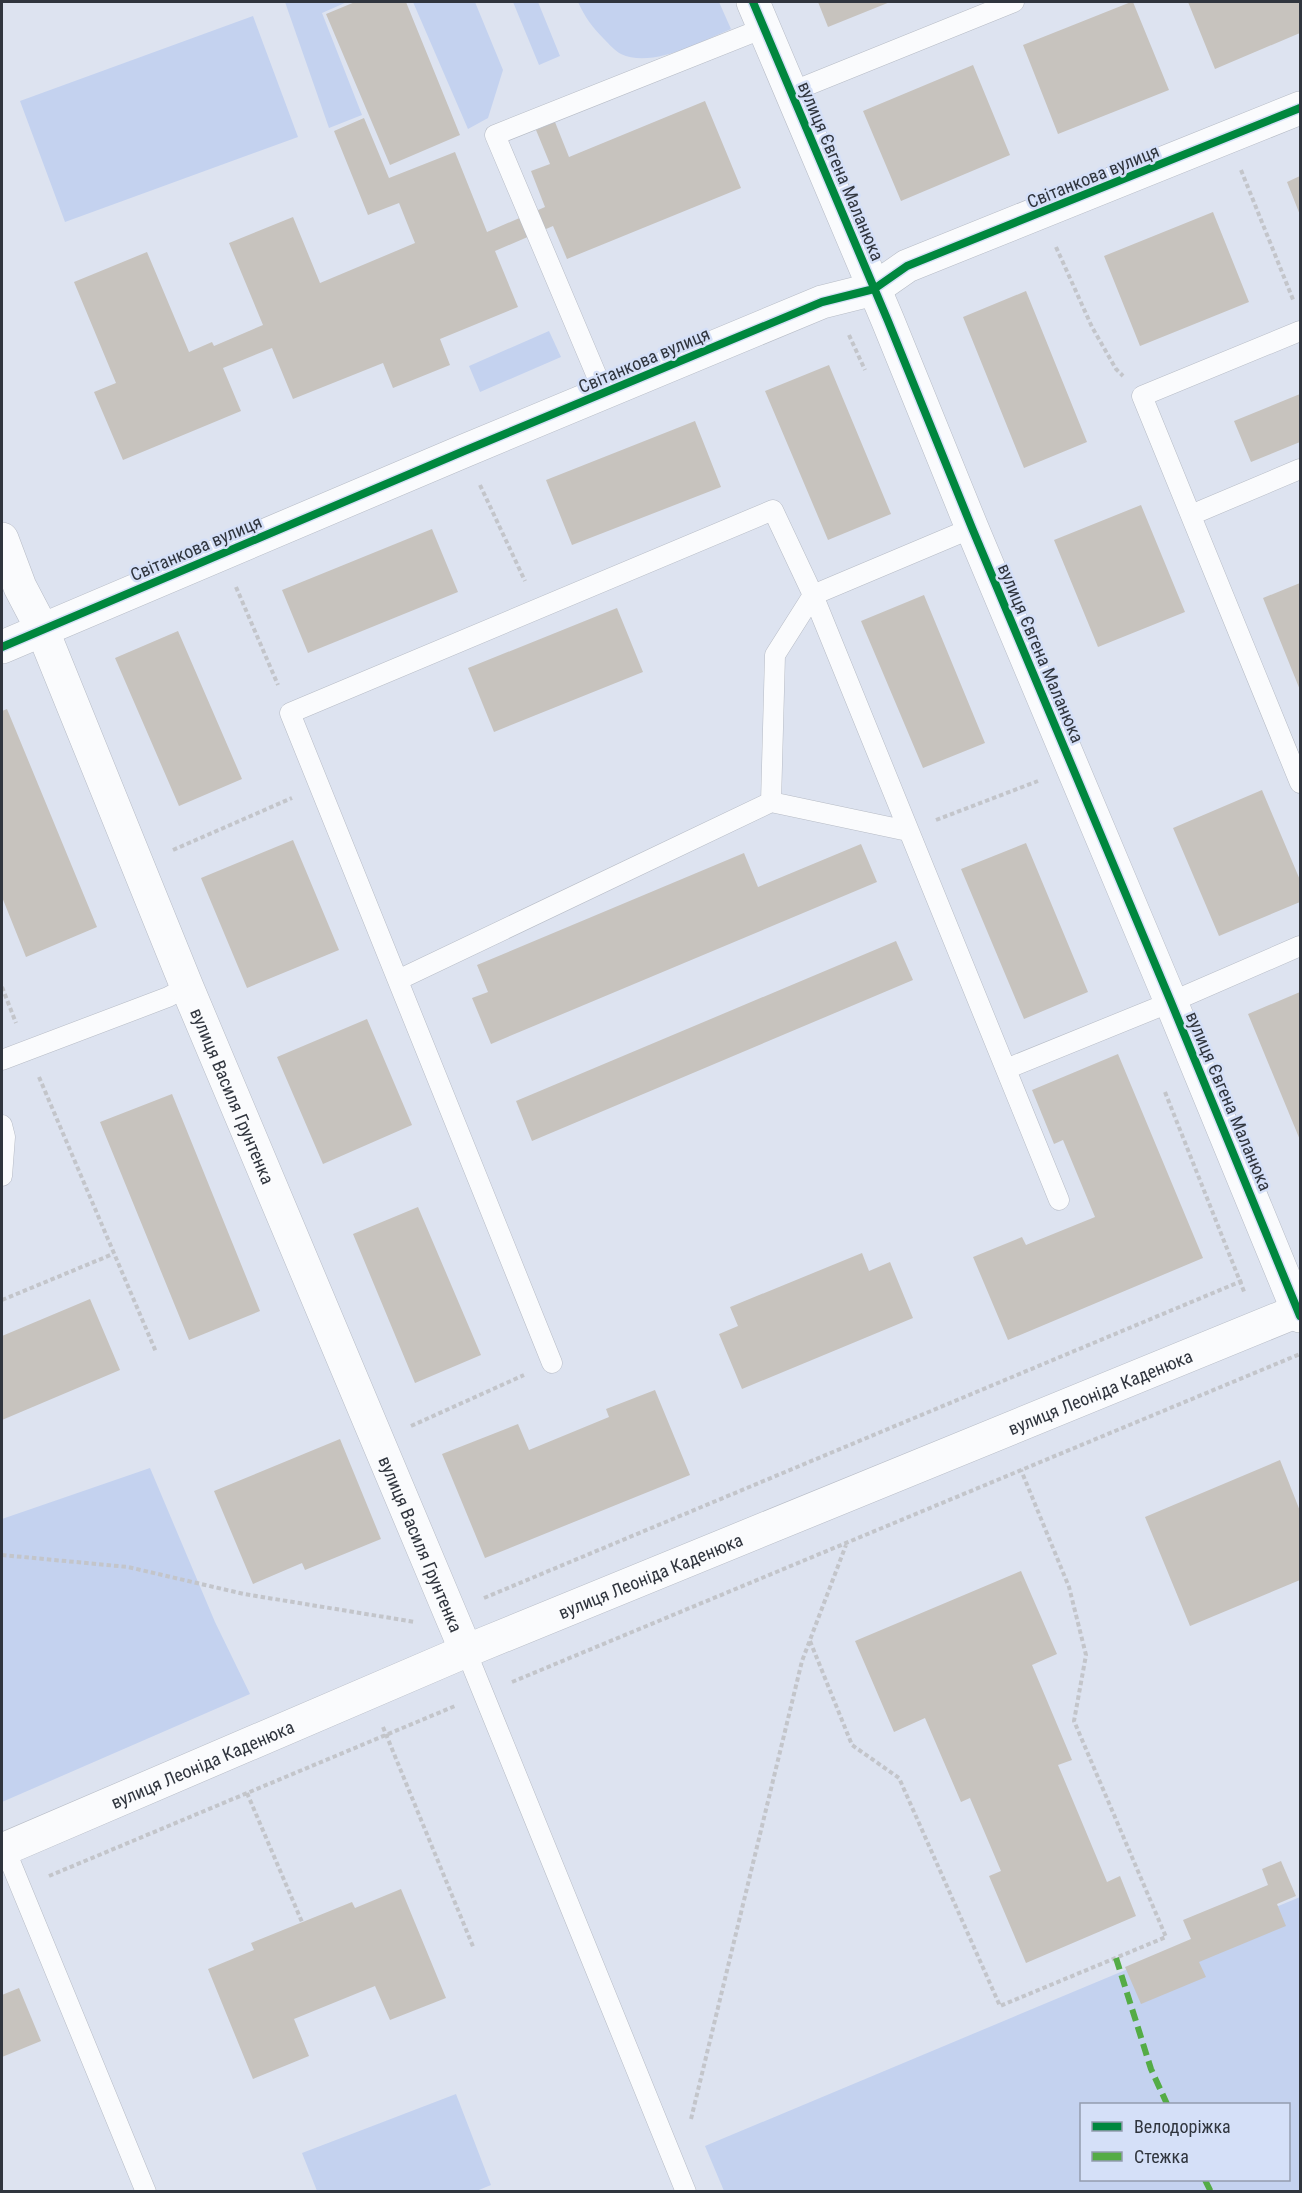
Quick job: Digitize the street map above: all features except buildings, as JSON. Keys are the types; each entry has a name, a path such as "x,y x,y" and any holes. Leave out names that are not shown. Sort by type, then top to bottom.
{"street":[{"name":"вулиця Євгена Маланюка","path":"759,15 1300,1313"},
{"name":"Світанкова вулиця","path":"2,647 822,302 874,289 907,266 1300,108"},
{"name":"вулиця Василя Грунтенка","path":"2,538 20,587 42,629 187,987 379,1440 437,1618 466,1651"},
{"name":"вулиця Леоніда Каденюка","path":"3,1850 466,1651 1300,1313"}],"lane":[{"path":"791,92 990,6 1014,2"},
{"path":"604,393 495,135 759,15"},
{"path":"1300,331 1142,396 1300,783"},
{"path":"1191,515 1300,469"},
{"path":"552,1363 290,713 774,510 813,595 1059,1200"},
{"path":"771,802 775,655 813,595 972,528"},
{"path":"398,980 771,802 908,831"},
{"path":"1006,1069 1172,1002 1300,945"},
{"path":"2,1060 168,997 187,987"},
{"path":"2,1125 5,1137 2,1176"},
{"path":"466,1651 686,2192"},
{"path":"3,1850 146,2192"}],"path":[{"path":"1240,166 1296,309"},
{"path":"1054,243 1092,327 1116,369 1142,396"},
{"path":"464,451 537,609"},
{"path":"234,583 290,713"},
{"path":"908,831 1038,781"},
{"path":"139,865 320,786"},
{"path":"2,987 156,1352"},
{"path":"2,1300 113,1254"},
{"path":"2,1555 128,1567 244,1594 437,1618 1281,1265"},
{"path":"20,1888 1300,1354"},
{"path":"379,1440 552,1363"},
{"path":"810,1641 852,1745 899,1778 1000,2006 1166,1937 1074,1721 1086,1655 1069,1587 1021,1470"},
{"path":"678,2171 802,1661 846,1544"},
{"path":"369,1693 474,1949"},
{"path":"247,1793 302,1922"}],"shaded area":[{"path":"285,2 347,2 322,13 362,115 329,128"},
{"path":"413,2 475,2 503,70 488,118 468,129"},
{"path":"513,2 538,2 560,56 539,65"},
{"path":"578,2 719,2 731,29 677,52 662,56 633,58 621,54 610,45 592,26"},
{"path":"253,16 298,137 65,222 20,101"},
{"path":"549,331 561,357 480,392 469,366"},
{"path":"150,1468 215,1622 250,1694 2,1802 2,1519"},
{"path":"1300,1897 1300,2191 724,2191 705,2146"},
{"path":"456,2094 491,2185 474,2192 317,2191 302,2153"}],"marked path":[{"path":"1116,1958 1151,2069 1167,2103"},
{"path":"1206,2181 1211,2192"}],"cycle path":[{"path":"753,2 888,321 1300,1316"},
{"path":"2,647 822,302 874,289 907,266 1300,108"}]}
